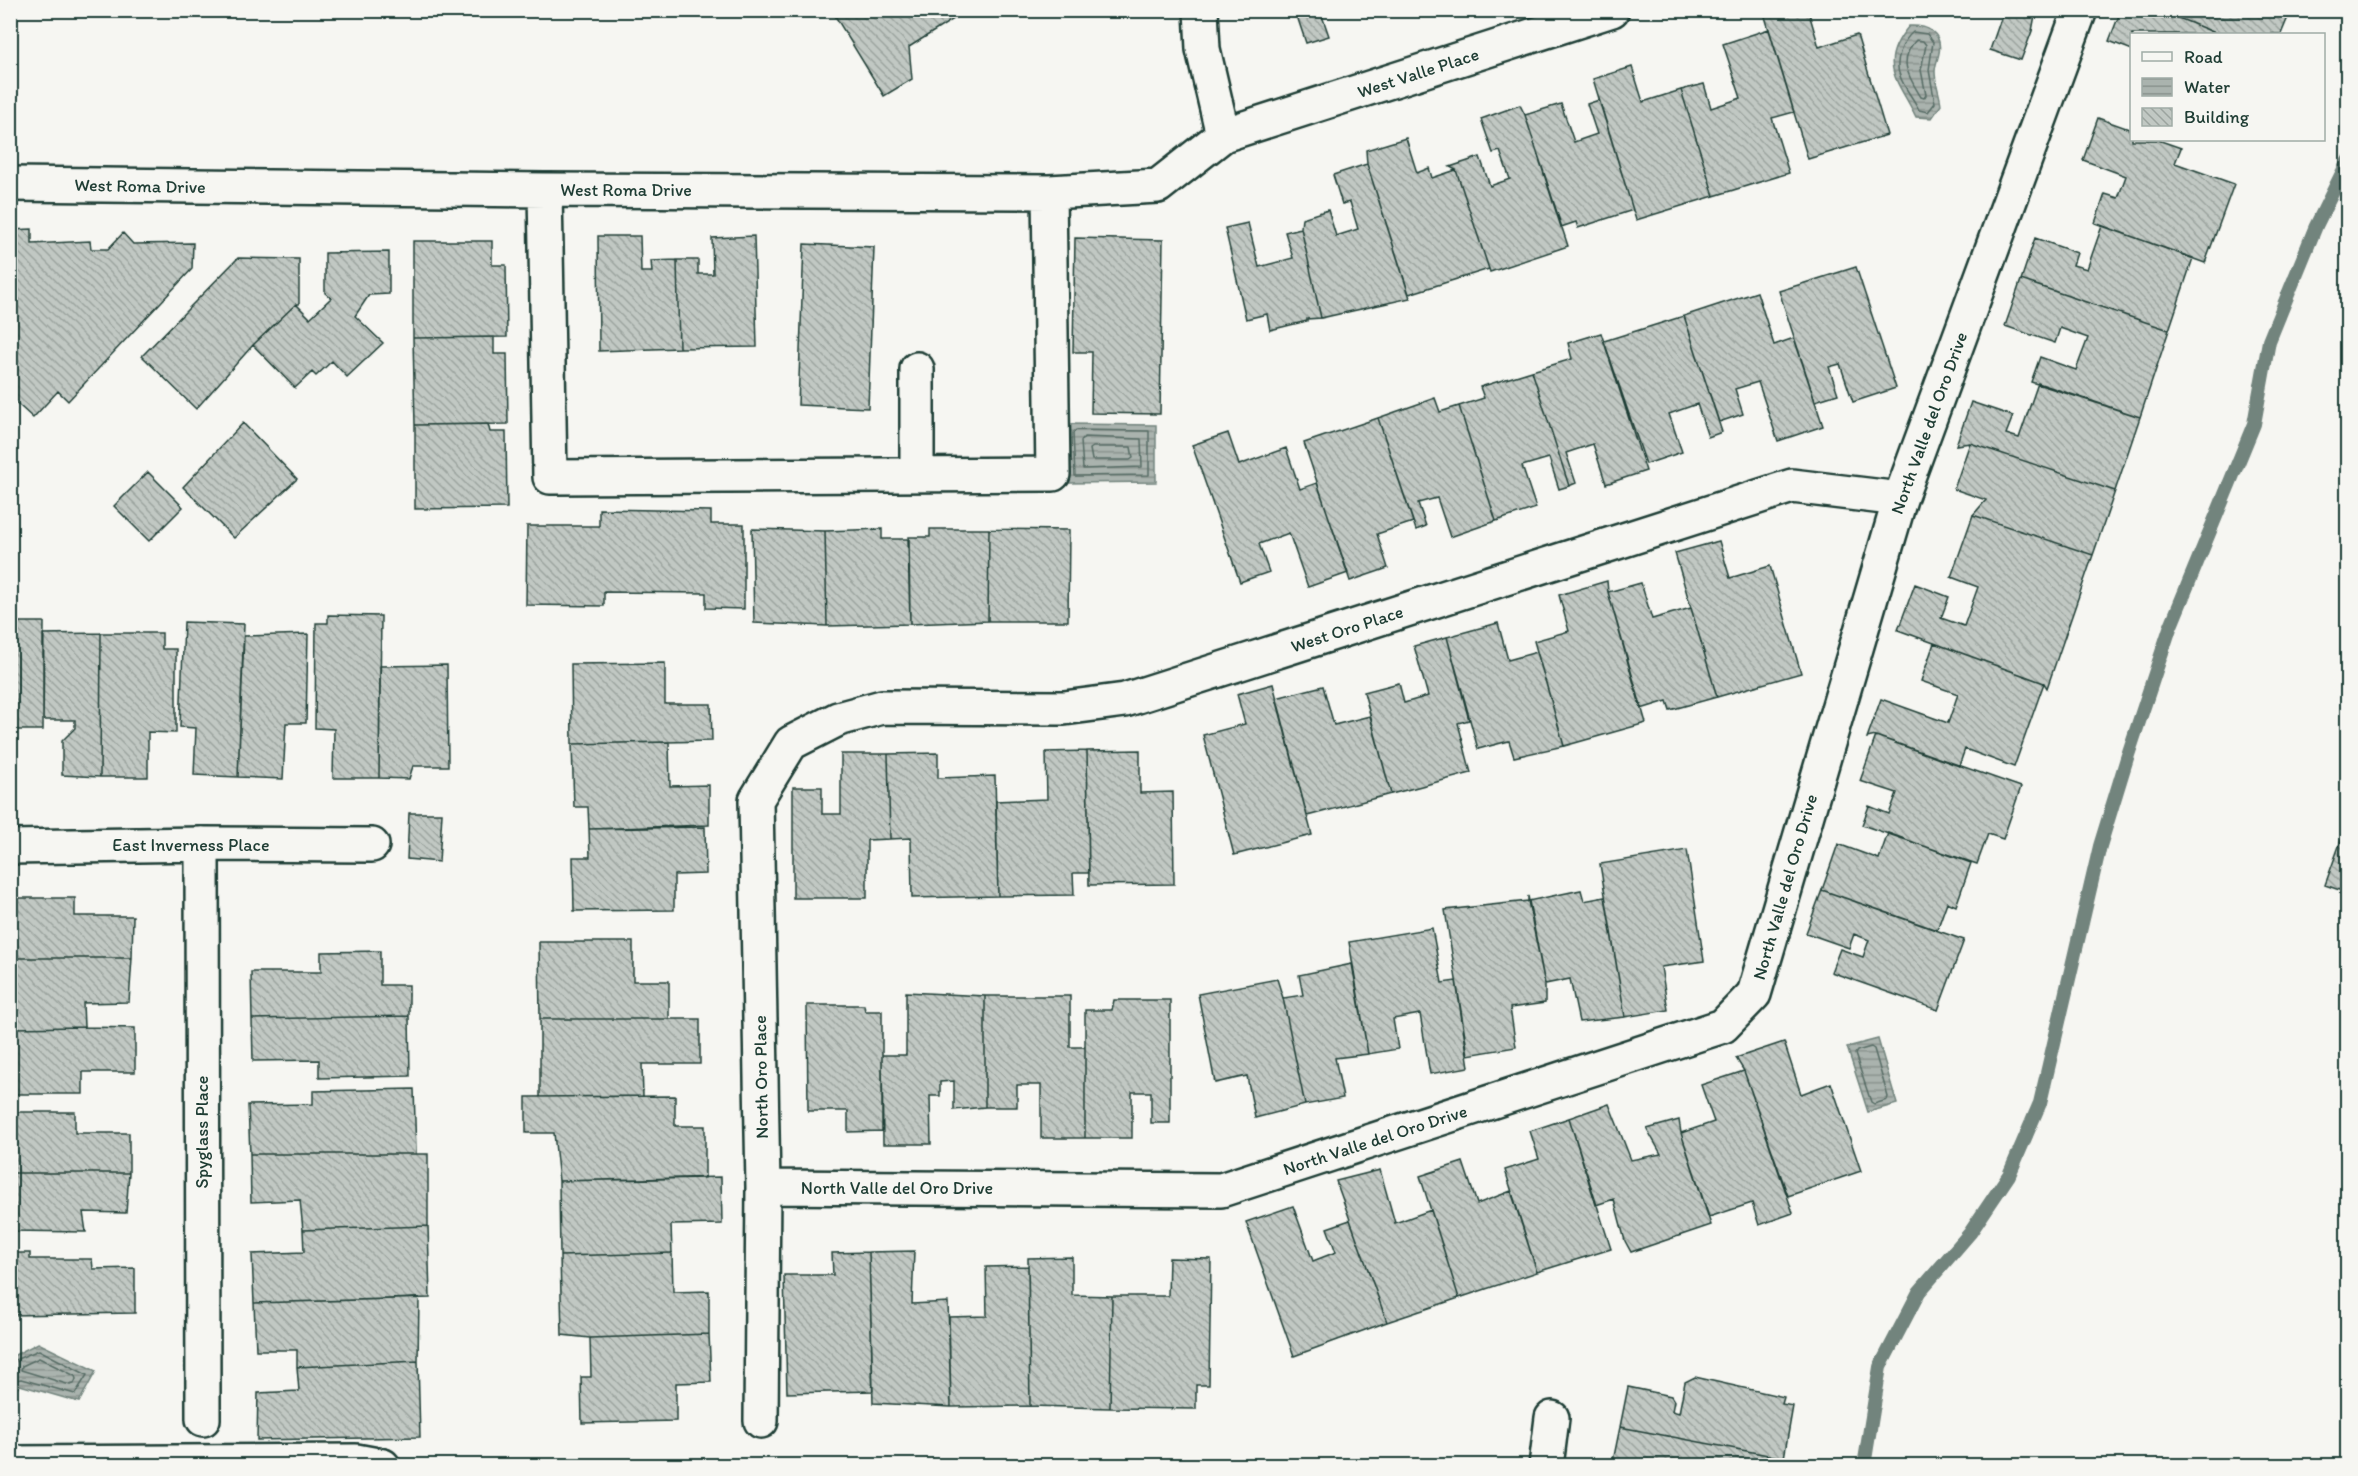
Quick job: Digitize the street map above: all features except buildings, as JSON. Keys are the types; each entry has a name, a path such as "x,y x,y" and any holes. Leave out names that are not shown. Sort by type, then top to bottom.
{"street":[{"path":"1201,10 1203,49 1223,135"},
{"name":"West Valle Place","path":"1223,135 1612,10"},
{"name":"North Valle del Oro Drive","path":"763,1187 1221,1190 1723,1026 1754,994 1900,499 2080,10"},
{"name":"West Roma Drive","path":"10,184 545,190 1049,192 1158,186 1223,135"},
{"path":"545,190 550,477 1053,474 1049,192"},
{"path":"917,369 917,474"},
{"name":"West Oro Place","path":"791,743 838,719 882,707 1064,708 1125,700 1792,486 1900,499"},
{"name":"North Oro Place","path":"761,1421 763,1187 756,800 791,743"},
{"name":"East Inverness Place","path":"10,847 202,844 372,845"},
{"name":"Spyglass Place","path":"202,844 203,1419"},
{"path":"1546,1466 1552,1418"},
{"path":"10,1463 356,1461 383,1466"}],"water":[{"path":"1909,26 1932,31 1940,46 1935,72 1941,105 1932,118 1916,117 1894,73 1892,62 1894,52"},
{"path":"1067,424 1156,425 1156,482 1068,483"},
{"path":"1878,1039 1897,1104 1868,1112 1847,1047"},
{"path":"38,1343 96,1371 79,1402 20,1385 11,1396 11,1357"}],"waterway":[{"path":"1864,1466 1880,1367 1919,1292 1970,1233 2009,1175 2040,1103 2100,846 2127,758 2170,628 2254,424 2269,341 2316,226 2348,161"}]}
